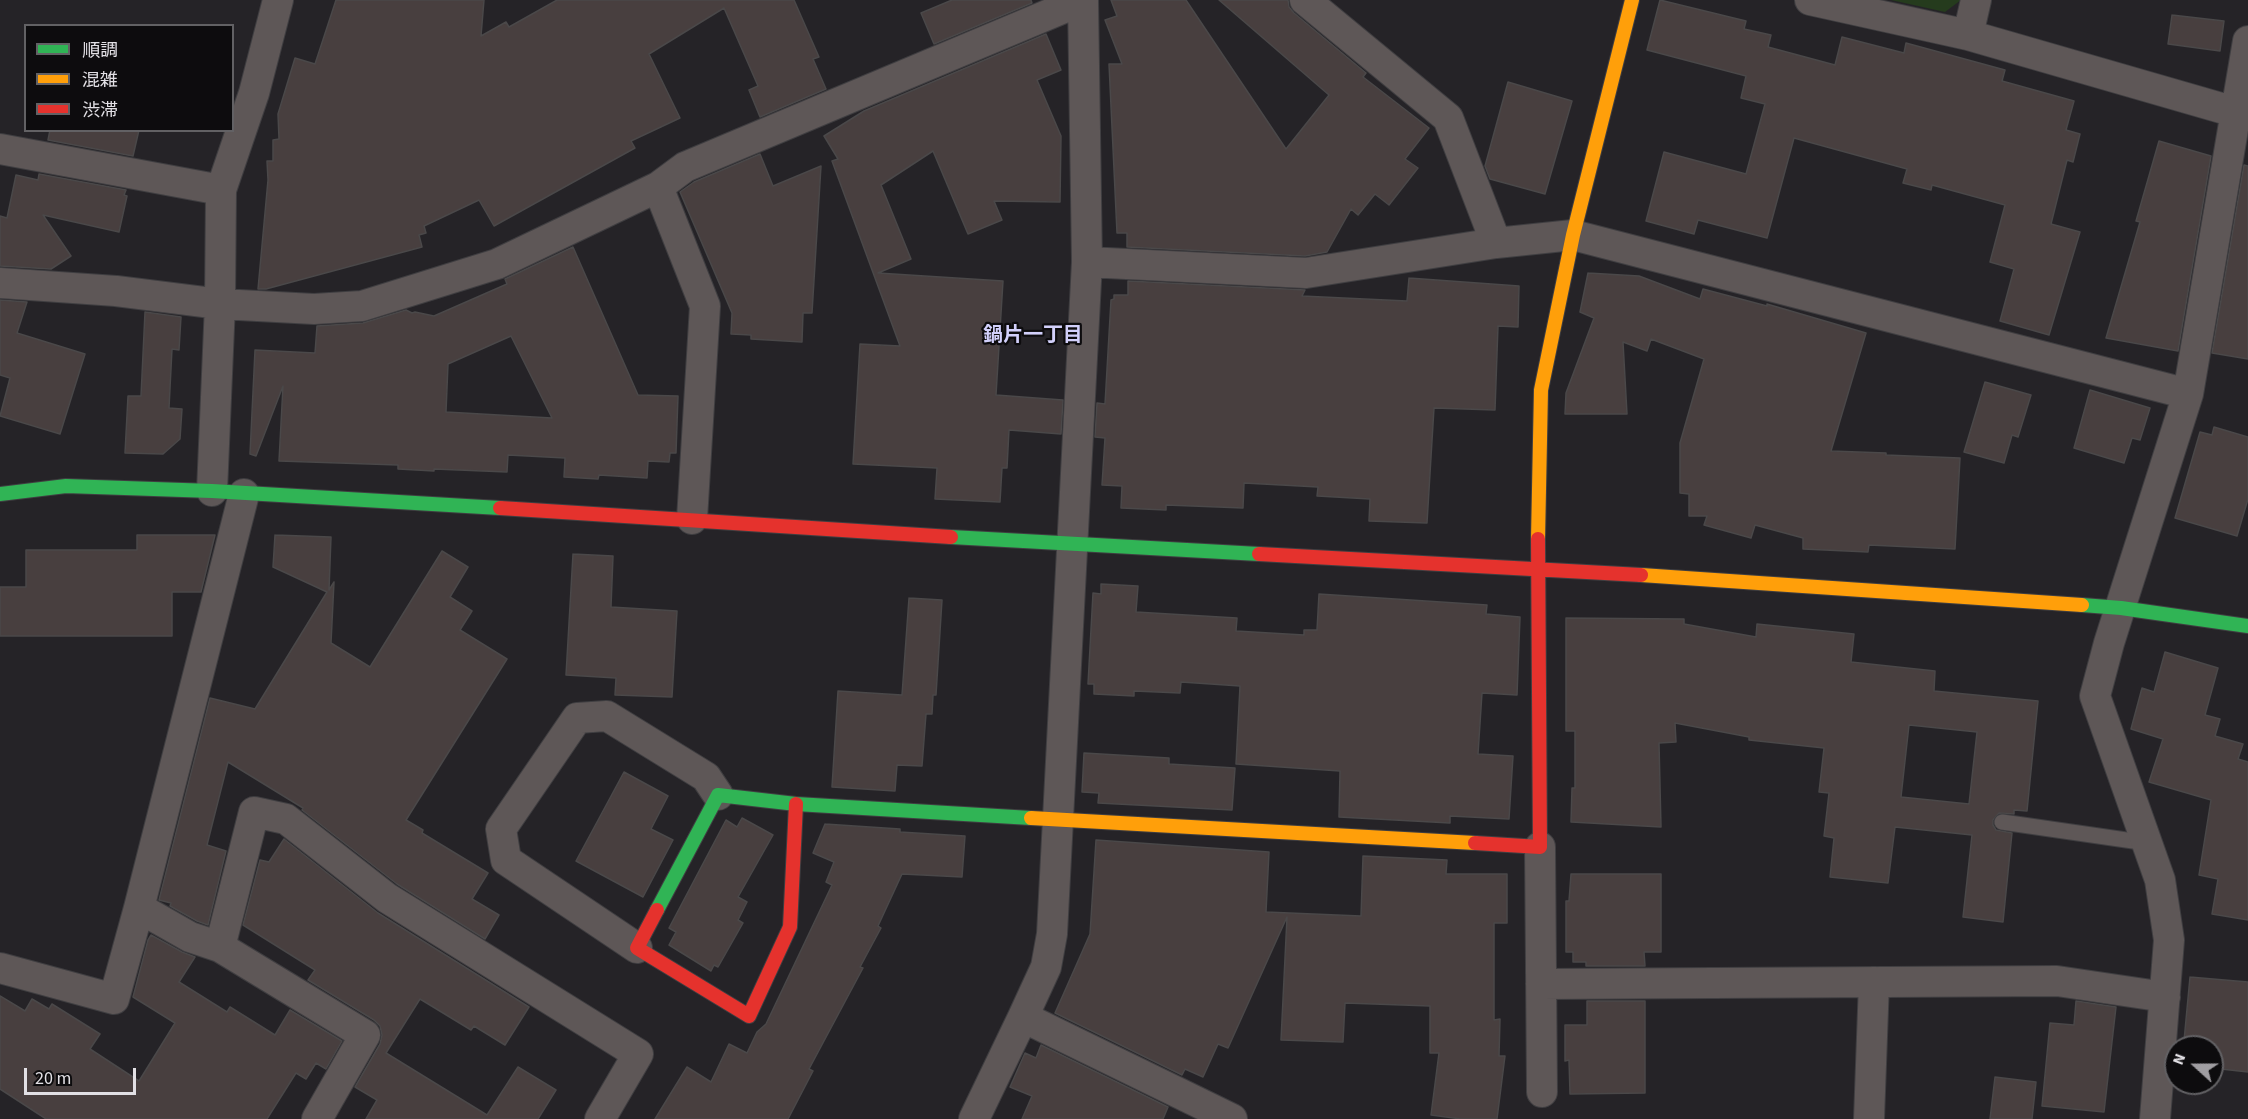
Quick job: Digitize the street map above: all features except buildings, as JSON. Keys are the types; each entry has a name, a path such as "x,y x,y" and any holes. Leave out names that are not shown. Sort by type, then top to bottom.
{"street":[{"path":"212,491 220,304 220,190 254,93 278,0"},
{"path":"0,283 116,291 220,304 314,309 362,306 497,264 658,187 685,167 1083,0 1087,262 1052,934 1046,968 974,1119"},
{"path":"1305,0 1448,118 1496,243"},
{"path":"1542,1092 1538,568 1541,390 1573,235 1632,0"},
{"path":"1810,0 1968,35 2242,113"},
{"path":"1968,35 1976,0"},
{"path":"2155,1119 2169,940 2160,880 2095,696 2109,644 2188,394 2242,113 2248,41"},
{"path":"0,149 220,190"},
{"path":"658,187 705,306 692,519"},
{"path":"1087,262 1306,273 1496,243 1573,235 2188,394"},
{"path":"0,494 66,486 212,491 692,519 1072,545 1538,568 2121,608 2248,626"},
{"path":"0,968 114,999 243,494"},
{"path":"796,804 790,927 749,1016 637,948 506,860 501,829 577,718 607,716 706,777 718,795 796,804 1540,847"},
{"path":"637,948 718,795"},
{"path":"220,947 254,812 286,819 387,898 638,1054 600,1119"},
{"path":"139,908 190,938 220,947 365,1035 317,1119"},
{"path":"1541,984 2057,981 2165,997"},
{"path":"1869,1119 1874,982"},
{"path":"1023,1017 1232,1119"}],"lane":[{"path":"2002,822 2147,843"}],"green space":[{"path":"1891,0 1961,0 1945,12"}],"traffic: fast":[{"path":"0,494 66,486 212,491 500,508"},
{"path":"951,537 1259,554"},
{"path":"2082,605 2121,608 2248,626"},
{"path":"657,910 718,795 796,804 1031,818"}],"traffic: slow":[{"path":"1538,539 1541,390 1573,235 1632,0"},
{"path":"1641,575 2082,605"},
{"path":"1031,818 1475,843"}],"traffic: jam":[{"path":"500,508 951,537"},
{"path":"1475,843 1540,847 1538,539"},
{"path":"1259,554 1641,575"},
{"path":"657,910 637,948 749,1016 790,927 796,804"}],"district":[{"name":"鍋片一丁目","path":"1033,337"}]}
